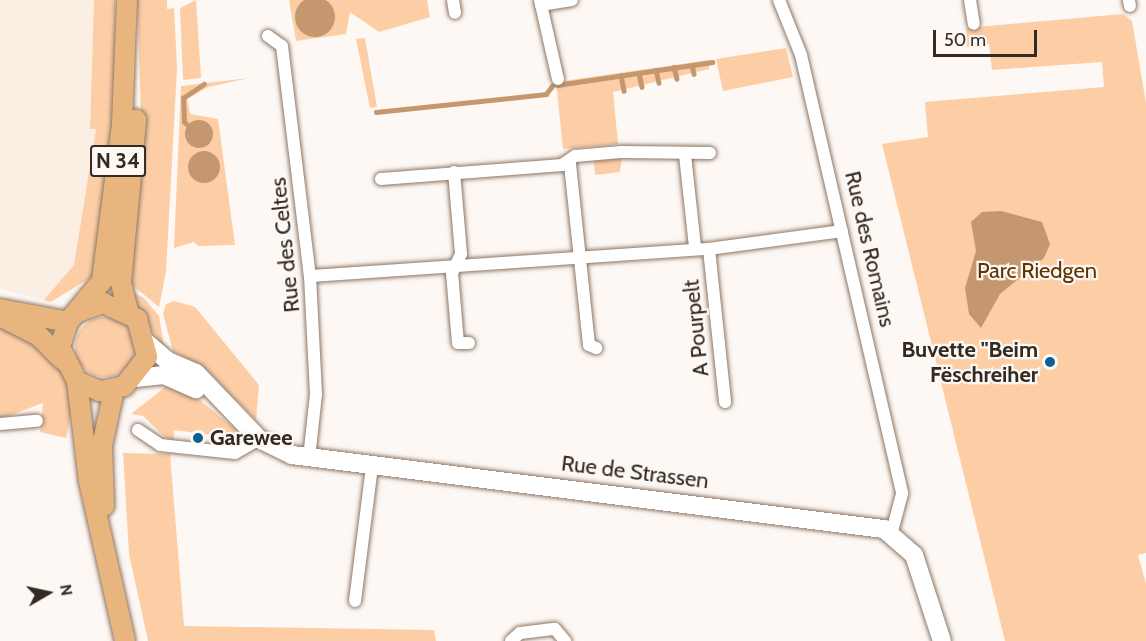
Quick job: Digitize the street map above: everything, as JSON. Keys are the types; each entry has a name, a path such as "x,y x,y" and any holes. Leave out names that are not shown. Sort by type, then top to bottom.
{"main road":[{"name":"N 34","path":"127,0 138,51 121,283 128,311 147,343"},
{"name":"N 34","path":"62,359 73,317 102,281 123,124 127,0"},
{"path":"0,309 73,317 103,303 128,311"},
{"path":"0,316 39,336 62,359 76,381 89,482 125,641"},
{"path":"76,381 114,390 135,378 147,343"},
{"name":"Rue de Strassen","path":"147,343 168,361 196,373 230,412 259,439 309,458 892,532"},
{"name":"Rue de Strassen","path":"135,378 164,375 183,380 230,412"},
{"path":"110,568 102,446 114,390"},
{"path":"892,532 922,571 942,641"}],"street":[{"path":"453,0 455,13"},
{"path":"558,79 541,3 572,0"},
{"name":"Rue des Romains","path":"779,0 801,55 902,494 892,532"},
{"path":"970,0 974,24"},
{"name":"Rue des Celtes","path":"268,36 282,46 310,276 316,394 309,458"},
{"path":"596,348 589,345 570,164 575,156 621,152 685,150 685,156 710,153"},
{"name":"A Pourpelt","path":"685,156 695,247"},
{"path":"381,179 570,164"},
{"path":"453,172 461,254 452,273 458,343 469,343"},
{"name":"A Pourpelt","path":"310,276 695,247 709,249 842,231"},
{"name":"A Pourpelt","path":"709,249 725,402"},
{"path":"0,424 37,421"},
{"path":"138,430 160,445 235,453 259,439"},
{"path":"355,601 372,466"},
{"path":"511,641 520,633 555,629 565,641"}],"shaded area":[{"path":"315,-3 323,-2 329,3 334,9 334,25 329,31 323,36 315,37 307,36 301,31 296,25 295,17 296,9 301,3 307,-2"},
{"path":"0,0 94,0 90,128 96,129 74,268 44,300 0,289"},
{"path":"199,120 209,124 213,134 209,144 199,148 189,144 185,134 189,124"},
{"path":"204,151 215,156 220,167 215,178 204,183 193,178 188,167 193,156"},
{"path":"1001,211 1042,222 1050,244 1044,258 1000,294 981,328 969,314 965,288 976,251 971,222 982,212"}],"green space":[{"path":"94,0 115,0 117,117 95,275 51,302 44,300 74,265 96,129 90,129"},
{"path":"137,0 167,0 167,9 174,8 177,68 166,272 159,307 126,280 141,115"},
{"path":"196,0 201,78 183,80 180,8"},
{"path":"289,0 427,0 430,17 379,32 350,12 346,34 296,41"},
{"name":"Parc Riedgen","path":"1123,14 1132,21 1146,103 1146,553 1138,555 1146,584 1146,641 1005,641 882,144 928,137 925,102 1104,87 1102,62 992,70 989,44 967,47 966,28"},
{"path":"365,38 377,107 370,108 356,39"},
{"path":"786,48 793,77 723,91 716,59"},
{"path":"709,60 709,69 613,92 618,144 563,149 556,82"},
{"path":"249,78 208,87 187,99 190,114 218,119 235,245 198,246 194,242 174,248 181,86"},
{"path":"622,157 620,172 595,175 594,160"},
{"path":"129,291 144,298 159,316 165,352"},
{"path":"174,301 195,307 259,385 256,420 206,369 173,351 163,314 166,304"},
{"path":"105,317 126,326 135,347 126,368 105,377 84,368 75,347 84,326"},
{"path":"0,326 47,349 69,385 73,406 66,438 40,432 43,403 0,419"},
{"path":"169,384 190,392 240,433 235,448 223,447 221,436 174,430 174,441 166,438 143,416 131,414"},
{"path":"123,453 170,454 184,626 434,630 436,641 148,641 129,554"}],"waterway":[{"path":"557,85 712,62"},
{"path":"692,65 694,74"},
{"path":"674,67 677,79"},
{"path":"656,70 659,83"},
{"path":"639,73 642,87"},
{"path":"621,75 624,91"},
{"path":"190,128 184,122 183,98 204,84"},
{"path":"376,112 546,94 552,86"}],"place":[{"name":"Buvette \"Beim Fëschreiher","path":"1050,362"},
{"name":"Garewee","path":"198,438"}]}
